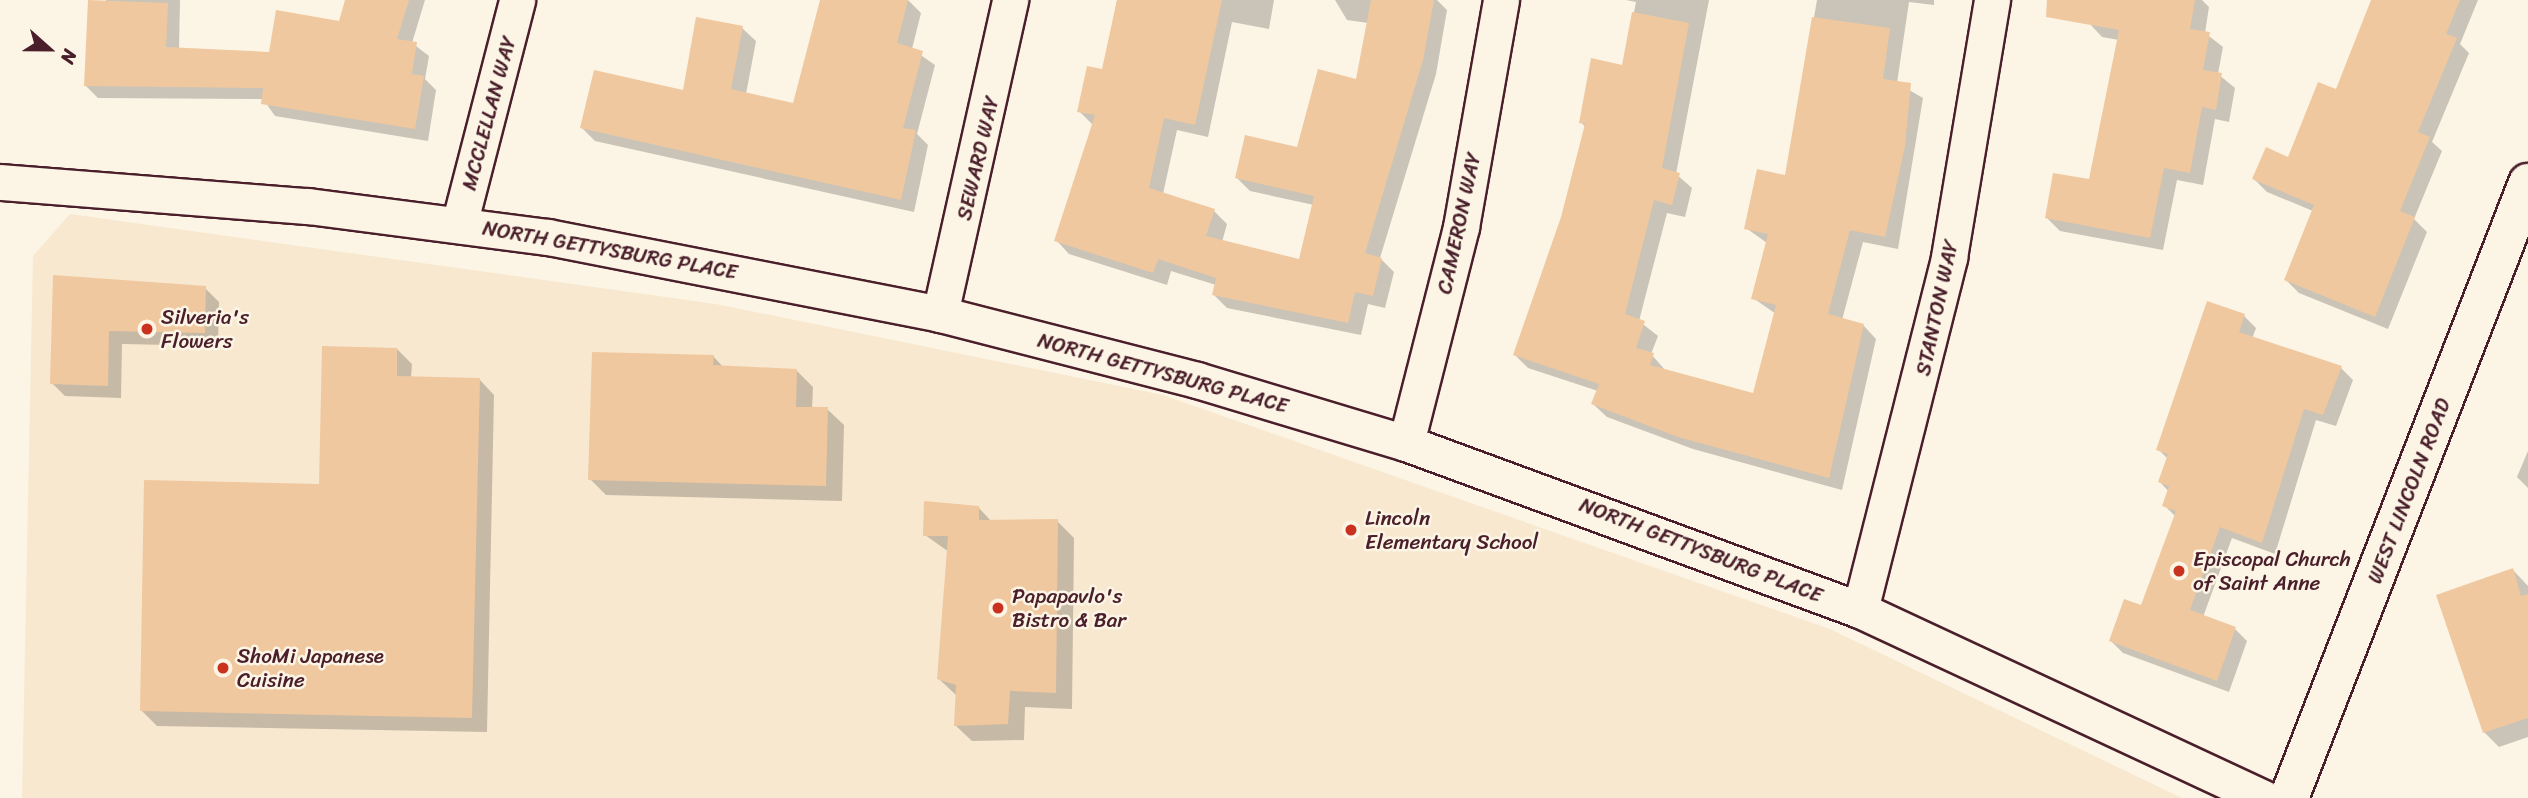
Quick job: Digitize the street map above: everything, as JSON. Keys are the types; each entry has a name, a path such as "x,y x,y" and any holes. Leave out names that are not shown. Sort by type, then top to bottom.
{"street":[{"name":"MCCLELLAN WAY","path":"459,225 517,0"},
{"name":"SEWARD WAY","path":"940,314 1010,0"},
{"name":"CAMERON WAY","path":"1406,443 1461,227 1501,0"},
{"name":"STANTON WAY","path":"1860,610 1949,257 1992,0"},
{"name":"NORTH GETTYSBURG PLACE","path":"0,182 459,225 727,269 940,314 1197,380 1406,443 1860,610 2263,798"},
{"name":"WEST LINCOLN ROAD","path":"2289,798 2528,183"}],"shaded area":[{"path":"70,214 716,304 1163,395 1830,629 2182,798 22,798 33,256"}],"building":[{"path":"88,0 168,3 166,47 269,52 276,10 339,21 345,0 409,0 397,39 417,42 412,74 424,76 415,129 261,104 263,88 84,86"},
{"path":"820,0 908,0 897,43 923,51 903,128 916,130 901,200 580,128 594,70 683,90 696,17 743,26 731,89 793,103"},
{"path":"1117,0 1222,0 1195,125 1164,118 1149,188 1215,209 1206,236 1299,259 1314,196 1235,178 1245,135 1297,147 1318,69 1356,79 1371,0 1434,0 1423,60 1365,253 1382,258 1373,296 1355,292 1348,323 1212,295 1216,278 1158,259 1153,273 1054,241 1095,115 1077,112 1087,66 1102,69"},
{"path":"2047,0 2195,0 2190,29 2210,32 2203,70 2222,73 2216,110 2202,107 2190,173 2164,168 2150,238 2045,218 2053,173 2089,179 2119,30 2046,17"},
{"path":"2371,0 2460,0 2446,34 2457,38 2418,132 2430,137 2400,211 2415,217 2375,317 2284,280 2314,205 2252,179 2266,147 2288,157 2318,82 2336,89"},
{"path":"1632,12 1689,23 1662,168 1680,173 1672,205 1654,200 1625,314 1645,321 1636,348 1654,353 1650,365 1753,393 1776,305 1751,299 1768,234 1744,229 1757,169 1785,175 1812,17 1890,28 1883,79 1911,83 1905,146 1885,237 1850,230 1828,314 1864,324 1829,478 1678,437 1591,404 1599,384 1513,355 1561,217 1585,124 1579,123 1591,58 1622,65"},
{"path":"53,275 206,286 205,333 109,331 108,386 50,384"},
{"path":"2207,301 2245,314 2239,332 2342,366 2323,415 2304,409 2262,543 2220,527 2190,610 2236,627 2217,681 2109,641 2124,599 2141,605 2176,511 2162,506 2169,486 2158,482 2168,454 2156,450"},
{"path":"322,346 397,348 397,376 480,378 472,718 140,711 144,480 319,484"},
{"path":"592,352 714,355 713,365 797,369 796,407 828,407 826,486 588,480"},
{"path":"924,501 979,506 979,520 1058,519 1056,693 1010,691 1008,724 954,726 956,685 937,679 948,536 923,536"},
{"path":"2513,568 2521,596 2528,594 2528,718 2483,733 2436,595"}],"place":[{"name":"Silveria's Flowers","path":"147,329"},
{"name":"Lincoln Elementary School","path":"1351,530"},
{"name":"Episcopal Church of Saint Anne","path":"2179,571"},
{"name":"Papapavlo's Bistro & Bar","path":"998,608"},
{"name":"ShoMi Japanese Cuisine","path":"223,668"}]}
